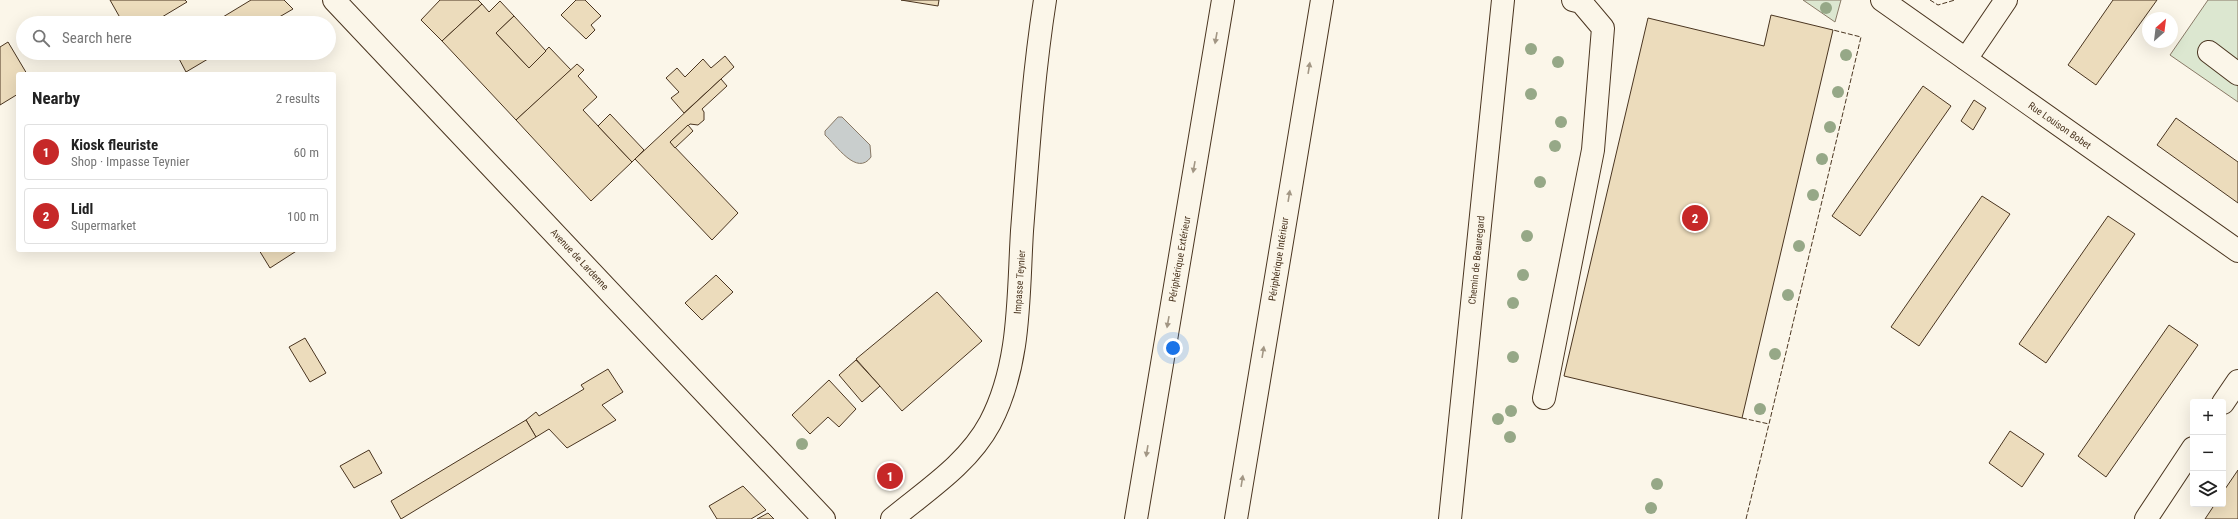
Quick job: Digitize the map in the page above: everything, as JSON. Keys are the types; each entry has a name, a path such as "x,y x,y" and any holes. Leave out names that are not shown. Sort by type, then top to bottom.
{"main road":[{"name":"Avenue de Lardenne","path":"334,0 824,519"},
{"name":"Impasse Teynier","path":"892,519 966,458 990,423 1003,395 1014,355 1029,135 1045,0"},
{"name":"Périphérique Extérieur","path":"1136,519 1223,0"},
{"name":"Périphérique Intérieur","path":"1236,519 1322,0"},
{"name":"Chemin de Beauregard","path":"1450,519 1503,0"},
{"path":"1544,398 1593,150 1603,28 1581,2 1573,0"},
{"name":"Rue Louison Bobet","path":"1882,0 2238,251"},
{"path":"1966,59 2006,0"},
{"path":"2209,52 2238,74"},
{"path":"2226,399 2238,381"},
{"path":"2146,519 2190,453"}],"green space":[{"path":"1803,0 1841,0 1835,22"},
{"path":"2208,0 2238,0 2238,102 2170,55 2175,48 2178,48 2178,43"}],"shaded area":[{"path":"838,117 842,117 870,145 871,157 865,162 859,163 847,157 825,135 825,131"}],"building":[{"path":"110,0 185,0 187,2 164,16 119,16"},
{"path":"251,0 284,0 293,9 281,16 225,16"},
{"path":"440,0 478,0 482,4 442,41 421,20"},
{"path":"576,0 585,0 601,16 591,25 595,30 586,39 561,15"},
{"path":"901,0 939,0 938,6"},
{"path":"2113,0 2157,0 2148,12 2142,12 2142,21 2096,85 2068,65"},
{"path":"500,1 514,16 496,33 529,68 549,47 571,70 516,120 442,41 482,4 489,12"},
{"path":"1771,15 1833,30 1742,418 1564,376 1648,18 1764,46"},
{"path":"514,16 546,51 529,68 496,33"},
{"path":"8,42 16,55 16,60 19,60 26,72 16,72 16,95 0,105 0,47"},
{"path":"725,56 734,67 684,113 671,98 679,92 666,78 677,68 685,77 703,59 711,68"},
{"path":"180,60 206,60 186,72"},
{"path":"577,64 584,70 578,76 597,97 583,110 632,162 591,201 516,120"},
{"path":"721,79 727,86 702,109 704,112 704,120 698,125 690,124 670,142 738,213 712,240 635,159"},
{"path":"1923,86 1951,106 1860,236 1832,216"},
{"path":"1974,100 1986,108 1973,130 1961,121"},
{"path":"610,114 644,150 632,162 598,126"},
{"path":"2176,118 2238,162 2238,203 2157,145"},
{"path":"688,125 693,131 675,148 670,142"},
{"path":"1982,196 2010,214 1919,346 1891,327"},
{"path":"2108,216 2135,234 2046,363 2019,344"},
{"path":"260,252 295,252 270,268"},
{"path":"716,275 733,292 702,320 685,303"},
{"path":"937,292 982,341 902,411 856,359"},
{"path":"2169,325 2198,345 2106,477 2078,456"},
{"path":"305,338 326,373 310,382 289,347"},
{"path":"856,360 880,386 862,402 839,375"},
{"path":"608,369 623,392 602,405 616,420 567,448 549,429 536,437 526,420 536,412 539,416 584,389 581,385"},
{"path":"829,380 856,409 839,427 828,417 810,434 792,415"},
{"path":"526,420 536,437 401,519 391,501"},
{"path":"2010,431 2044,454 2022,487 1989,463"},
{"path":"369,450 382,473 354,488 340,466"},
{"path":"886,463 901,479 892,487 877,471"},
{"path":"2238,470 2238,519 2205,519 2213,507 2226,507 2226,488"},
{"path":"743,486 766,510 751,519 717,519 709,506"},
{"path":"768,513 774,519 757,519"}],"fence":[{"path":"1930,0 1938,5 1955,0"},
{"path":"1742,418 1769,424 1861,37 1833,30"},
{"path":"1746,519 1769,424"}],"place":[{"name":"Lidl","path":"1695,218"},
{"name":"Kiosk fleuriste","path":"890,476"}]}
